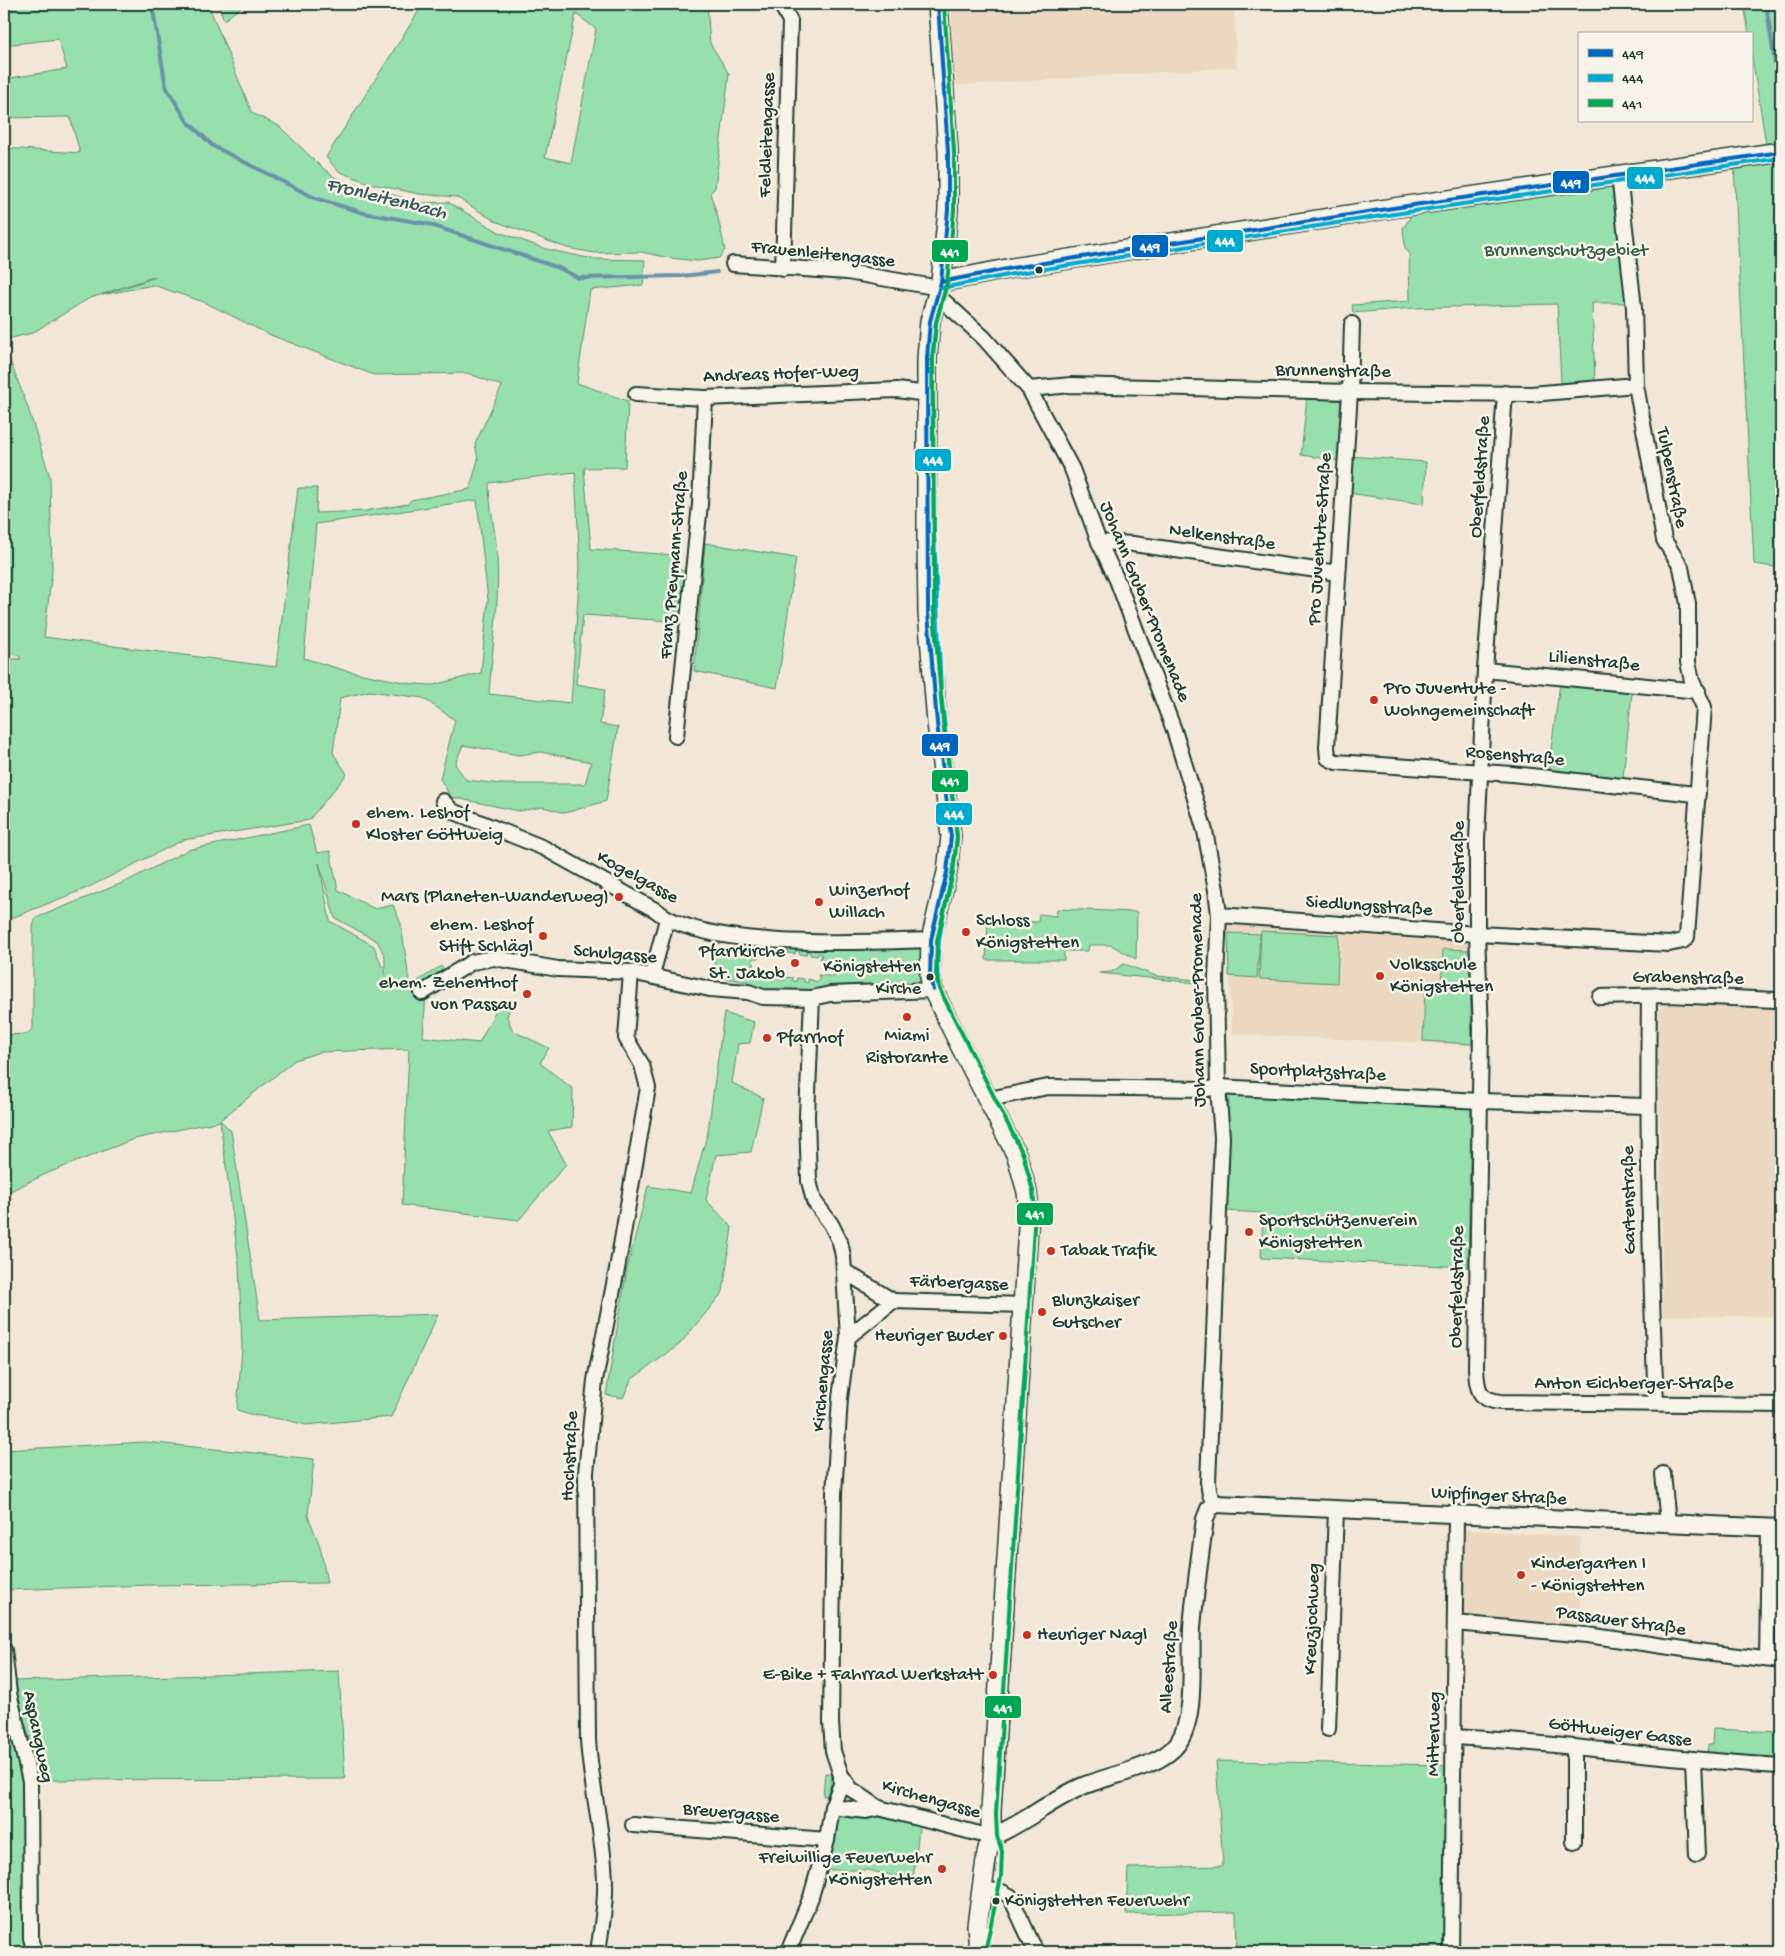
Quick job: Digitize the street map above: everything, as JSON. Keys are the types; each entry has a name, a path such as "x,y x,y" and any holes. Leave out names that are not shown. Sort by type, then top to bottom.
{"main road":[{"path":"938,4 949,180 948,210 939,288 930,322 927,394 928,613 935,680 937,723 951,836 947,872 931,940 930,976 933,990 1017,1156 1027,1192 1028,1231 990,1810 991,1837 986,1852 988,1890 977,1925 979,1952"},
{"path":"939,288 1012,268 1779,152"}],"street":[{"name":"Feldleitengasse","path":"780,4 790,21 783,269"},
{"name":"Tulpenstraße","path":"1619,175 1634,308 1636,385 1664,540 1681,567 1688,604 1688,662 1692,680 1704,707 1689,930"},
{"name":"Frauenleitengasse","path":"733,264 847,272 939,288"},
{"name":"Johann Gruber-Promenade","path":"939,288 1029,389 1072,469 1099,542 1117,580 1174,730 1196,797 1212,865 1219,915 1216,978 1218,1087 1222,1137 1208,1482 1210,1495 1216,1504"},
{"name":"Pro Juventute-Straße","path":"1328,758 1332,640 1350,392 1352,324"},
{"name":"Brunnenstraße","path":"1029,389 1071,385 1350,392 1530,394 1636,385"},
{"name":"Andreas Hofer-Weg","path":"636,394 705,398 854,390 896,390 927,394"},
{"name":"Oberfeldstraße","path":"1486,1400 1479,1391 1476,1368 1481,1028 1477,934 1479,772 1505,393"},
{"name":"Franz Preymann-Straße","path":"676,736 700,504 705,398"},
{"name":"Nelkenstraße","path":"1099,542 1133,544 1338,573"},
{"name":"Lilienstraße","path":"1485,670 1698,691"},
{"name":"Rosenstraße","path":"1328,758 1336,762 1512,774 1698,793"},
{"name":"Kogelgasse","path":"443,801 452,811 544,848 657,911 667,919 724,934 828,943 931,940"},
{"name":"Siedlungsstraße","path":"1219,915 1477,934 1669,944 1683,941 1689,930"},
{"path":"652,976 667,919"},
{"name":"Schulgasse","path":"422,993 472,962 494,958 558,969 631,972 710,989 748,992 763,997 812,998 830,994 933,990"},
{"name":"Hochstraße","path":"598,1952 605,1884 601,1834 590,1768 588,1740 586,1473 595,1380 617,1269 648,1088 642,1065 626,1038 631,972"},
{"name":"Grabenstraße","path":"1600,997 1669,996 1776,1000"},
{"name":"Gartenstraße","path":"1649,997 1647,1106 1649,1247 1656,1402"},
{"name":"Kirchengasse","path":"812,998 807,1116 809,1181 814,1201 831,1224 840,1242 844,1271 848,1337 840,1398 834,1494 831,1722 833,1751 842,1775 855,1792 879,1808 991,1837"},
{"name":"Sportplatzstraße","path":"989,1099 1048,1087 1218,1087 1480,1101 1647,1106"},
{"name":"Färbergasse","path":"844,1271 893,1301 1024,1305"},
{"name":"Färbergasse","path":"848,1337 893,1301"},
{"name":"Anton Eichberger-Straße","path":"1486,1400 1501,1402 1781,1404"},
{"path":"1663,1474 1668,1523"},
{"name":"Wipfinger Straße","path":"1216,1504 1775,1528"},
{"name":"Alleestraße","path":"991,1837 1016,1826 1039,1808 1060,1797 1092,1782 1153,1761 1171,1752 1177,1744 1185,1728 1188,1711 1193,1614 1205,1519 1210,1509 1216,1504"},
{"name":"Kreuzjochweg","path":"1328,1728 1336,1510"},
{"name":"Mitterweg","path":"1451,1952 1456,1515"},
{"path":"1774,1660 1775,1528"},
{"name":"Passauer Straße","path":"1455,1623 1587,1635 1774,1660"},
{"name":"Aspangweg","path":"4,1650 8,1693 30,1781 31,1938 35,1952"},
{"name":"Göttweiger Gasse","path":"1454,1737 1529,1741 1693,1760 1781,1766"},
{"path":"1574,1747 1574,1842"},
{"path":"1693,1760 1697,1855"},
{"path":"788,1952 811,1897 827,1840 832,1807 840,1788 842,1775"},
{"path":"832,1807 866,1810 879,1808"},
{"name":"Breuergasse","path":"633,1825 827,1840"},
{"path":"988,1890 1005,1893 1013,1900 1036,1952"}],"shaded area":[{"path":"1234,7 1237,67 952,86 952,11"},
{"path":"1227,921 1477,934 1481,1046 1232,1034"},
{"path":"1665,1003 1781,1007 1781,1316 1663,1316 1658,1011"},
{"name":"Kindergarten I - Königstetten","path":"1462,1529 1581,1537 1580,1628 1466,1618 1460,1613"}],"green space":[{"path":"4,4 208,4 252,113 279,126 334,177 349,183 422,203 448,202 499,232 546,249 593,259 645,260 643,285 590,290 577,383 628,401 625,467 584,468 591,549 674,555 676,568 689,573 685,622 583,615 576,684 605,689 600,724 618,727 606,801 565,813 543,807 519,811 451,797 440,779 455,720 423,698 370,691 340,698 333,753 347,774 309,820 183,840 87,888 4,921 4,659 21,659 18,655 4,654 4,345 28,408 50,477 52,571 44,637 276,667 298,488 317,488 316,513 365,511 408,504 411,500 470,489 478,459 475,444 502,386 467,373 374,375 268,334 204,302 153,285 102,295 156,277 88,299 32,333 4,340 4,148 80,153 70,117 4,118 4,79 67,69 58,39 4,45","holes":["575,472 580,565 571,703 489,694 497,608 498,573 489,483","477,500 488,600 481,673 433,685 413,684 343,670 304,658 316,524","463,745 519,755 541,752 591,762 585,784 501,784 466,780 455,764"]},
{"path":"218,4 245,4 224,20"},
{"path":"429,4 707,4 710,43 729,74 715,188 710,193 725,250 719,258 698,261 641,252 595,253 567,248 495,221 456,197 419,194 368,183 338,171 326,157 422,6 426,9","holes":["576,14 596,29 571,163 545,157"]},
{"path":"1744,4 1781,4 1781,142 1766,144 1752,56 1752,32 1749,32"},
{"path":"1781,158 1781,568 1754,564 1734,164"},
{"name":"Brunnenschutzgebiet","path":"1615,183 1628,303 1592,303 1595,381 1561,383 1557,304 1414,308 1353,313 1352,305 1410,301 1409,253 1405,248 1403,228 1414,212"},
{"path":"1307,397 1344,401 1340,461 1301,455"},
{"path":"1350,456 1426,462 1424,504 1348,493"},
{"path":"705,543 796,558 777,688 694,671"},
{"path":"1560,683 1632,692 1622,786 1547,778"},
{"path":"309,825 317,853 330,851 338,890 375,909 393,905 401,924 410,986 441,966 445,971 426,993 423,1037 479,1043 500,1002 511,1003 507,1017 513,1031 549,1048 540,1063 573,1089 572,1127 548,1131 566,1164 519,1220 402,1205 409,1049 320,1052 295,1060 220,1120 231,1131 260,1320 438,1314 391,1417 306,1425 237,1410 242,1349 239,1264 220,1121 134,1139 48,1173 4,1194 4,1035 28,1034 33,1027 33,926 36,918 127,881 188,850","holes":["319,863 335,918 377,941 385,956 385,975 374,946 330,921"]},
{"path":"1057,909 1137,912 1136,959 1111,945 1089,945 1088,951 1064,951 1064,960 986,960 988,920 1038,922 1039,914 1056,916"},
{"path":"1261,931 1339,935 1337,983 1259,979"},
{"path":"1228,933 1260,934 1257,978 1229,976"},
{"path":"751,938 931,940 933,990 868,993 748,992 748,982 713,976 716,950 745,955 746,946 751,946","holes":["753,947 776,948 776,952 783,953 783,949 787,950 787,953 795,954 796,950 799,951 799,954 806,955 807,951 810,952 810,955 817,956 819,953 822,955 820,959 836,962 834,977 818,975 820,980 818,982 808,979 808,983 804,982 804,979 797,978 796,982 793,981 793,978 784,977 784,981 781,980 781,977 774,977 774,980 771,980 771,974 761,976 762,973 760,972 757,975 756,968 752,968 755,965 752,961 754,958 759,958 753,954"]},
{"path":"1443,949 1469,950 1472,1044 1423,1041 1425,991 1441,991"},
{"path":"1124,964 1156,976 1197,980 1197,983 1099,973 1111,972"},
{"path":"724,1013 754,1022 750,1043 738,1044 732,1083 763,1098 751,1152 716,1155 706,1200 732,1227 723,1292 680,1344 631,1380 623,1398 606,1395 627,1269 648,1186 691,1193 708,1131"},
{"path":"1229,1092 1471,1106 1468,1267 1261,1258 1263,1213 1226,1211"},
{"path":"145,1442 314,1459 308,1516 320,1546 327,1583 150,1585 5,1590 4,1450"},
{"path":"339,1671 345,1779 42,1780 20,1706 15,1681"},
{"path":"4,1691 27,1784 28,1952 4,1952"},
{"path":"1713,1729 1781,1732 1781,1761 1707,1756 1708,1745 1712,1745"},
{"path":"1216,1761 1453,1765 1448,1947 1237,1951 1236,1912 1126,1914 1128,1868 1223,1866"},
{"path":"825,1773 832,1774 830,1788 826,1796 823,1796"},
{"path":"839,1811 920,1821 913,1880 867,1870 827,1870"}],"water":[{"path":"868,960 874,960 878,967 874,974 868,974 864,970 864,964"}],"waterway":[{"name":"Fronleitenbach","path":"152,4 166,87 187,121 213,146 315,198 364,213 428,224 559,268 579,278 682,276 717,272"},
{"path":"1766,4 1781,103"}],"transit line":[{"name":"449","path":"933,990 930,977 931,940 947,872 951,836 937,723 928,613 927,358 930,321 941,282 948,210 948,151 938,4"},
{"name":"441","path":"944,4 954,151 954,210 947,283 936,322 933,358 934,613 943,722 957,836 953,873 937,941 936,976 939,988 1023,1154 1033,1191 1035,1212 996,1814 997,1836 1002,1851 1001,1877 985,1952"},
{"name":"449","path":"941,282 1012,268 1393,208 1781,152"},
{"name":"444","path":"942,288 1013,274 1394,214 1781,158"},
{"name":"444","path":"939,989 937,970 940,932 952,875 957,837 941,693 934,533 932,358 936,323 947,284"}],"place":[{"name":"Pro Juventute - Wohngemeinschaft","path":"1374,700"},
{"name":"ehem. Leshof Kloster Göttweig","path":"356,824"},
{"name":"Mars (Planeten-Wanderweg)","path":"619,897"},
{"name":"Winzerhof Willach","path":"819,902"},
{"name":"Schloss Königstetten","path":"966,932"},
{"name":"ehem. Leshof Stift Schlägl","path":"543,936"},
{"name":"Pfarrkirche St. Jakob","path":"795,963"},
{"name":"Volksschule Königstetten","path":"1380,976"},
{"name":"Königstetten Kirche","path":"930,977"},
{"name":"ehem. Zehenthof von Passau","path":"527,994"},
{"name":"Miami Ristorante","path":"907,1017"},
{"name":"Pfarrhof","path":"767,1038"},
{"name":"Sportschützenverein Königstetten","path":"1249,1232"},
{"name":"Tabak Trafik","path":"1051,1251"},
{"name":"Blunzkaiser Gutscher","path":"1042,1312"},
{"name":"Heuriger Buder","path":"1003,1336"},
{"name":"Kindergarten I - Königstetten","path":"1521,1575"},
{"name":"Heuriger Nagl","path":"1027,1635"},
{"name":"E-Bike + Fahrrad Werkstatt","path":"993,1675"},
{"name":"Freiwillige Feuerwehr Königstetten","path":"942,1869"},
{"name":"Königstetten Feuerwehr","path":"996,1901"}]}
